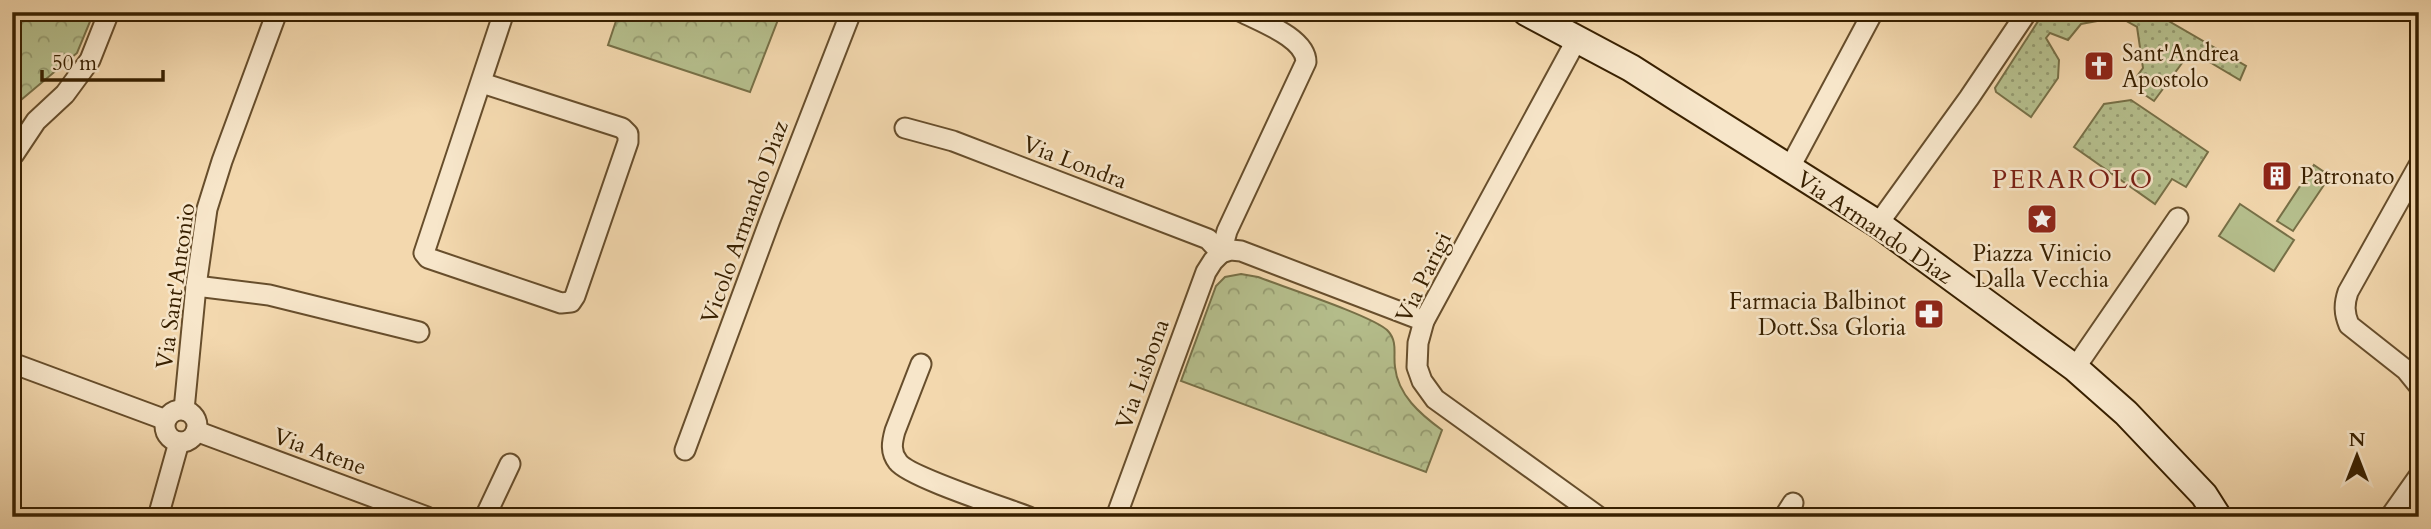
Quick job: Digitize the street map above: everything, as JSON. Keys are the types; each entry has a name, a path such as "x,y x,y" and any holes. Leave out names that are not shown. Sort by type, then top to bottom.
{"street":[{"path":"13,156 19,128 27,114 39,99 56,85 77,76 90,60 109,12"},
{"name":"Via Sant'Antonio","path":"184,410 196,286 213,188 277,12"},
{"path":"482,83 622,128 628,134 628,142 589,258 571,302 561,303 428,258 424,253 504,12"},
{"name":"Vicolo Armando Diaz","path":"685,450 851,12"},
{"path":"1222,253 1227,231 1306,62 1306,54 1296,42 1242,12"},
{"name":"Via Armando Diaz","path":"1527,12 1631,68 1878,224 2075,368 2173,460 2204,495 2218,517"},
{"path":"1789,169 1873,12"},
{"path":"1878,224 2027,12"},
{"name":"Via Parigi","path":"1577,39 1424,321 1418,343 1417,367 1422,381 1435,399 1599,517"},
{"name":"Via Londra","path":"905,128 953,141 1208,239 1222,253 1241,251 1424,321"},
{"path":"2419,166 2344,302 2349,325 2406,370 2419,386"},
{"path":"2075,368 2178,219"},
{"name":"Via Lisbona","path":"1116,517 1203,280 1213,261 1222,253"},
{"path":"196,286 269,295 419,332"},
{"path":"12,363 166,420"},
{"path":"921,364 892,442 892,453 896,460 913,473 1029,517"},
{"path":"184,410 193,415 197,423 196,431 192,438 179,442 167,434 166,420 171,414 184,410"},
{"name":"Via Atene","path":"196,431 427,517"},
{"path":"158,517 179,442"},
{"path":"485,517 510,464"},
{"path":"2390,517 2419,476"}],"green space":[{"path":"12,12 94,12 77,53 15,105 12,103"},
{"path":"619,12 781,12 750,92 608,45"},
{"path":"2044,12 2153,12 2246,66 2240,80 2191,51 2154,101 2132,83 2143,68 2137,27 2119,17 2081,24 2068,40 2050,33 2046,38 2059,60 2058,78 2031,117 1996,92 1995,88"},
{"path":"2131,100 2208,152 2186,187 2172,179 2155,204 2074,147 2104,104"},
{"path":"2314,165 2330,176 2293,231 2277,221"},
{"path":"2240,204 2294,240 2274,271 2219,236"},
{"path":"1241,274 1258,277 1327,302 1366,318 1388,331 1394,344 1397,377 1405,395 1442,430 1426,472 1181,381 1216,286 1225,277"}],"place":[{"name":"Sant'Andrea Apostolo","path":"2099,66"},
{"name":"Patronato","path":"2277,176"},
{"name":"Piazza Vinicio Dalla Vecchia","path":"2042,219"},
{"name":"Farmacia Balbinot Dott.Ssa Gloria","path":"1929,314"}],"district":[{"name":"PERAROLO","path":"2073,179"}]}
